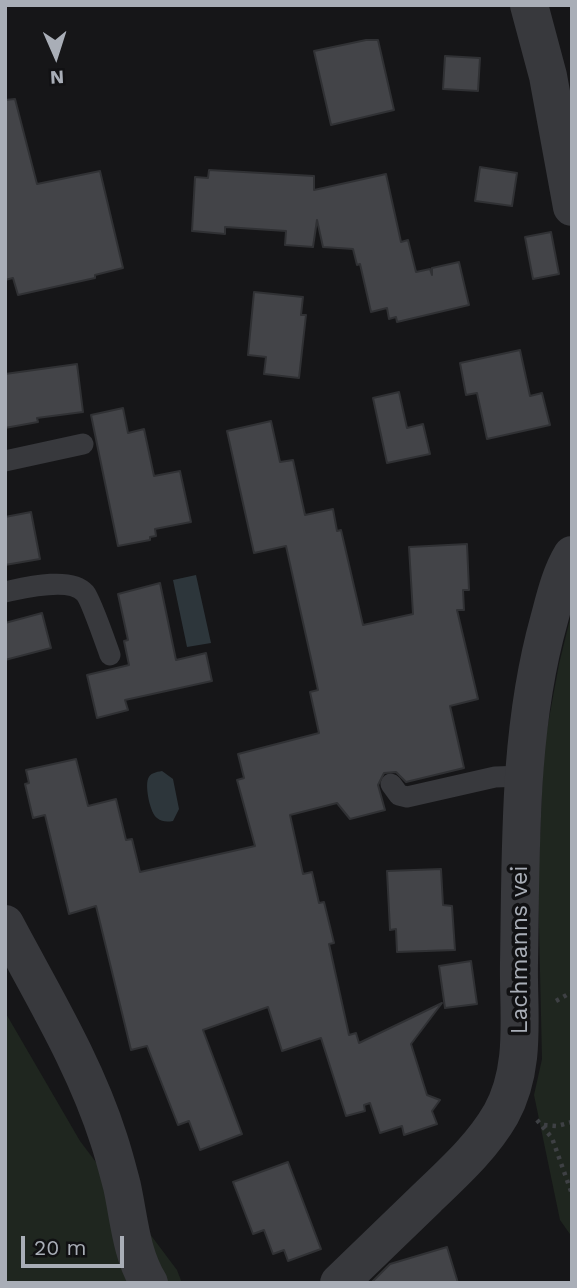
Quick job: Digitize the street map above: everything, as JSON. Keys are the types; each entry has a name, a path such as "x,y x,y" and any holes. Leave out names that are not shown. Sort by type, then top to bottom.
{"street":[{"path":"529,5 548,76 572,207"},
{"name":"Lachmanns vei","path":"340,1283 483,1142 502,1113 510,1093 518,1058 521,1026 519,971 524,776 538,668 558,588 572,555"},
{"path":"5,924 94,1099 122,1185 141,1270 149,1283"}],"lane":[{"path":"5,461 83,444"},
{"path":"5,592 38,584 73,586 85,593 110,655"},
{"path":"391,784 399,795 407,797 495,776 524,776"}],"path":[{"path":"530,1115 543,1125 552,1138 572,1194"},
{"path":"543,1125 557,1126 572,1122"}],"shaded area":[{"path":"196,575 211,643 187,647 173,580"},
{"path":"572,611 572,1237 560,1220 534,1095 542,1059 538,883 544,746"},
{"path":"162,771 173,779 179,809 173,821 157,818 149,800 149,777"},
{"path":"5,1012 80,1141 177,1270 182,1283 5,1283"}],"building":[{"path":"378,40 394,110 331,125 314,51"},
{"path":"445,56 480,58 478,91 443,89"},
{"path":"15,99 37,184 100,171 123,268 95,275 95,278 18,295 13,278 5,280 5,100"},
{"path":"480,167 517,173 512,206 475,201"},
{"path":"209,170 314,176 314,190 386,174 401,242 408,240 416,272 430,269 432,275 432,268 459,262 469,305 397,322 396,317 389,319 387,308 371,312 360,264 357,265 353,249 323,247 317,220 313,247 285,245 286,231 225,227 225,234 192,231 195,177 208,178"},
{"path":"551,232 559,274 533,279 525,237"},
{"path":"254,292 303,297 301,315 306,315 299,378 264,374 266,357 248,355"},
{"path":"520,350 530,396 542,393 550,425 487,439 477,393 466,395 460,363"},
{"path":"77,364 83,412 37,418 38,422 5,428 5,374"},
{"path":"399,392 407,428 423,424 430,454 387,463 373,398"},
{"path":"123,408 128,433 144,429 154,476 180,471 191,522 155,529 156,536 150,537 150,540 118,546 91,415"},
{"path":"271,421 280,462 293,460 305,515 333,509 337,531 341,530 363,625 413,614 409,547 467,544 469,590 463,590 464,610 457,610 478,699 450,706 464,768 406,782 396,772 384,773 378,785 385,810 350,819 337,803 290,815 303,874 312,872 319,903 324,902 334,943 329,944 349,1035 356,1033 359,1043 442,1003 411,1044 427,1095 440,1100 432,1111 437,1124 404,1135 402,1126 380,1133 370,1103 364,1105 365,1111 346,1116 321,1038 282,1051 268,1007 203,1030 242,1134 200,1150 189,1121 178,1125 147,1046 131,1050 96,906 69,914 45,815 33,818 25,784 29,783 26,770 76,759 88,806 116,799 126,840 132,839 140,872 255,846 237,780 244,778 238,754 319,733 310,692 318,690 286,546 254,553 227,431"},
{"path":"31,512 40,559 5,565 5,517"},
{"path":"160,583 176,660 206,653 212,681 125,700 128,710 97,718 87,675 129,665 124,641 128,640 118,594"},
{"path":"42,613 51,648 5,660 5,623"},
{"path":"441,869 443,905 452,906 455,950 397,952 396,929 390,930 387,871"},
{"path":"471,961 477,1004 445,1008 439,966"},
{"path":"288,1162 321,1249 288,1261 284,1250 273,1254 264,1230 253,1234 233,1182"},
{"path":"447,1247 458,1283 371,1283 390,1264"}]}
